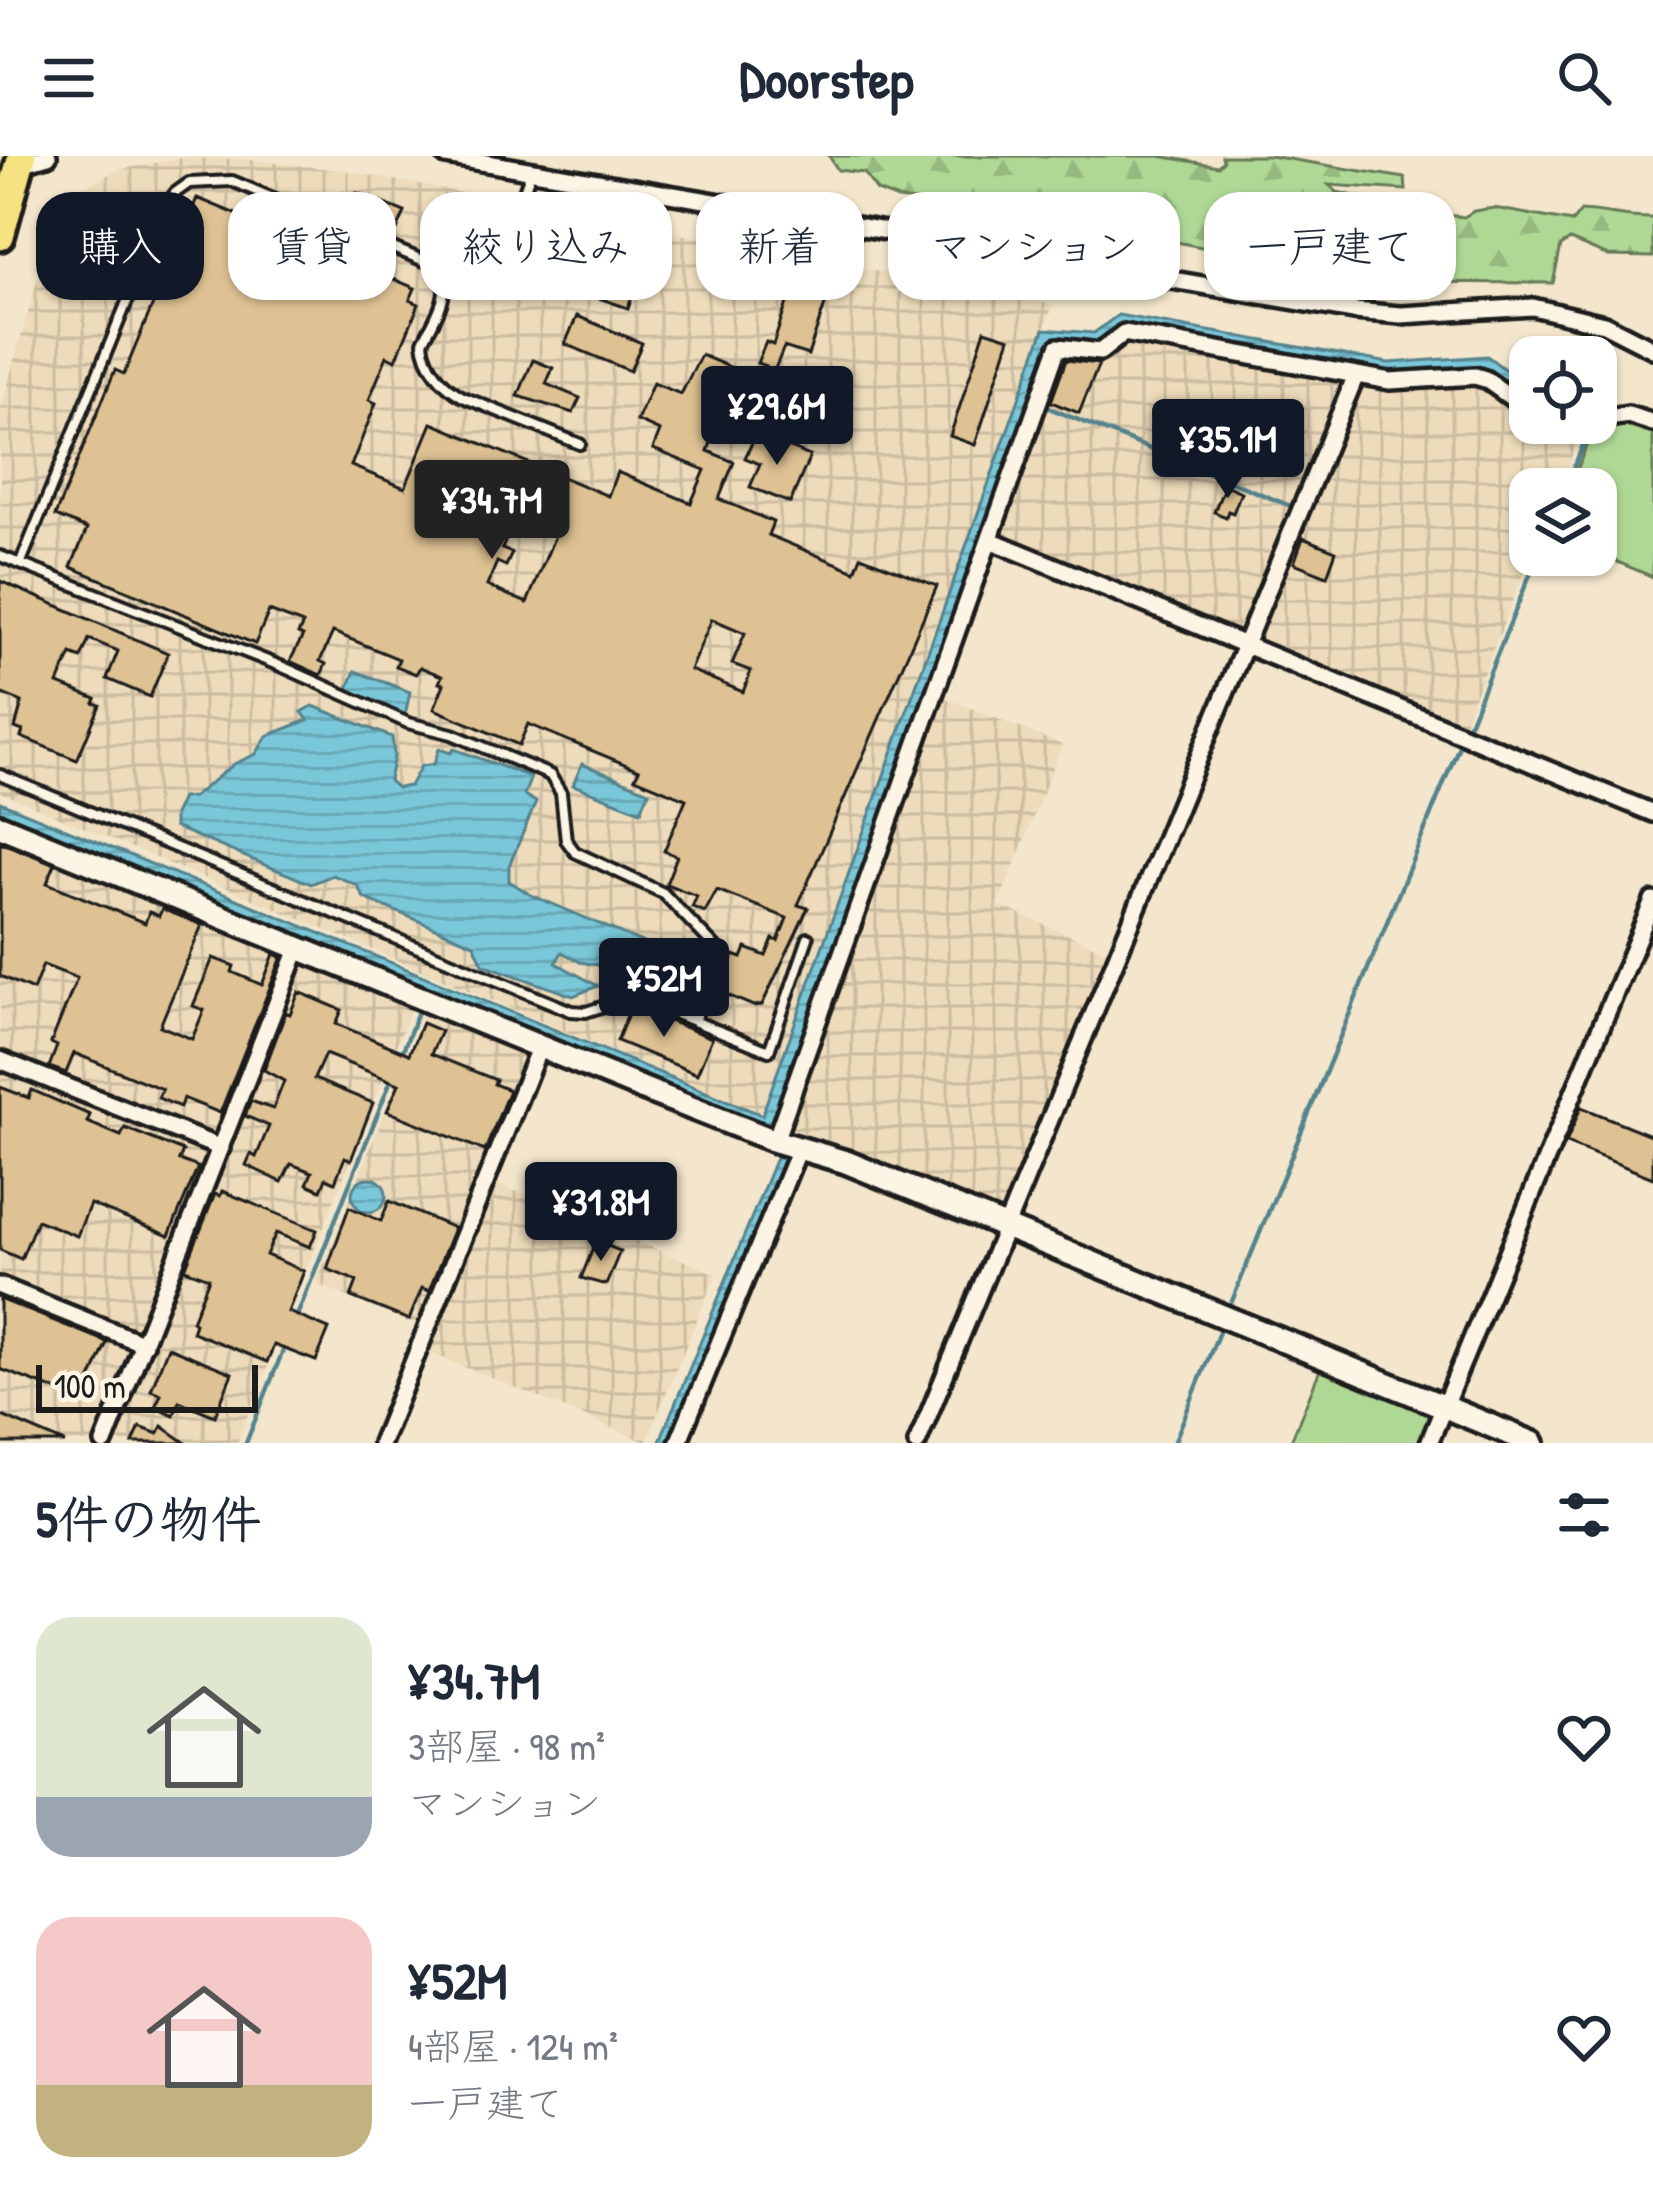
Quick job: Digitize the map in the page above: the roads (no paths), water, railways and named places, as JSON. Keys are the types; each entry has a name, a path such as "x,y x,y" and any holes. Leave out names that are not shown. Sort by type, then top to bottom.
{"highway":[{"path":"0,236 19,161"}],"street":[{"path":"446,156 1354,311 1401,315 1533,307 1604,325 1653,349"},
{"path":"775,1142 1058,347 1100,352 1124,333 1390,381 1474,376 1509,396"},
{"path":"916,1443 1356,375"},
{"path":"1617,417 1653,423"},
{"path":"990,540 1653,813"},
{"path":"0,826 539,1048 775,1142 846,1162 1533,1443"},
{"path":"1429,1443 1653,901"},
{"path":"104,1443 298,949"},
{"path":"381,1443 539,1048"},
{"path":"0,1060 221,1148"},
{"path":"678,1443 799,1149"},
{"path":"0,1286 145,1344"}],"lane":[{"path":"523,192 531,171"},
{"path":"21,562 175,193 189,183 232,182 420,259"},
{"path":"442,300 423,342 430,367 449,389 580,445"},
{"path":"0,556 550,776 560,793 566,840 575,852 663,893 721,953 694,1022"},
{"path":"0,775 571,1011 586,1012 632,997 769,1051 808,938"}],"water":[{"path":"1118,315 1389,363 1487,356 1509,372 1509,389 1481,370 1374,371 1120,327 1095,344 1053,340 774,1121 759,1123 0,813 0,802 762,1115 1044,329 1094,333"},
{"path":"355,671 410,692 405,715 347,691"},
{"path":"313,706 392,737 389,781 397,788 410,786 421,766 434,764 439,749 451,753 454,749 531,777 524,795 536,802 509,866 509,881 649,945 673,965 698,975 695,984 679,978 676,991 622,969 580,962 562,952 556,963 598,986 573,996 483,964 474,944 364,898 357,885 333,875 311,884 174,827 182,798 193,797 234,764 256,754 267,736 308,720 302,712"},
{"path":"582,764 649,791 641,811 573,785"},
{"path":"788,1156 670,1443 659,1443 776,1158"},
{"path":"369,1178 381,1183 386,1195 381,1207 369,1212 357,1207 352,1195 357,1183"}],"waterway":[{"path":"1044,406 1293,507"},
{"path":"1574,468 1583,444"},
{"path":"1468,726 1529,576"},
{"path":"1230,1306 1461,741"},
{"path":"402,1053 419,1009"},
{"path":"295,1321 393,1075"},
{"path":"1174,1443 1221,1327"},
{"path":"246,1443 284,1348"}]}
